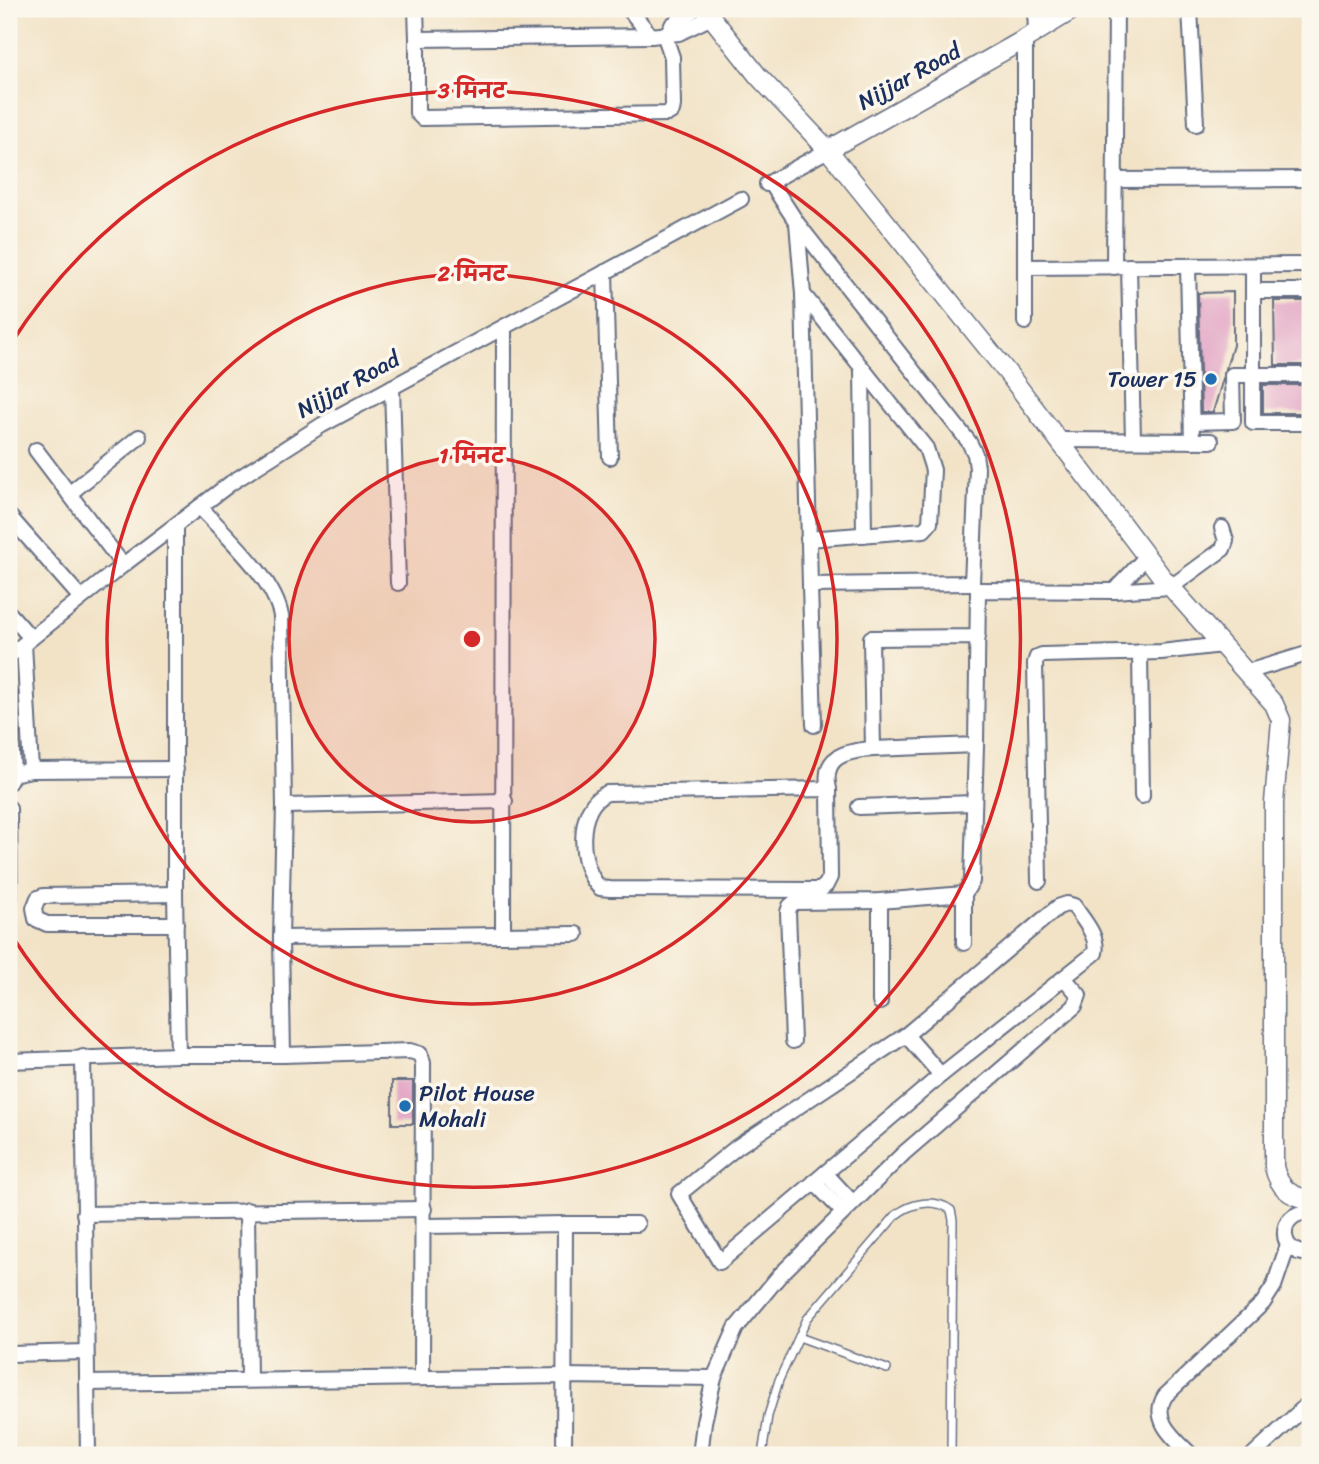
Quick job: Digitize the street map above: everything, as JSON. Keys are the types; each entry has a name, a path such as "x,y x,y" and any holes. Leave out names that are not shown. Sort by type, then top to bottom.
{"street":[{"path":"416,9 417,113 422,118 667,114 672,111 673,105 672,57 661,35 629,9"},
{"path":"661,35 695,9"},
{"path":"1025,322 1030,35 1035,9"},
{"name":"Nijjar Road","path":"797,223 769,183 1074,9"},
{"path":"1114,267 1116,9"},
{"path":"1190,9 1196,124"},
{"path":"1307,9 1310,24"},
{"path":"416,39 661,35 679,33 708,13 758,76 828,150 1010,376 1171,587 1269,697 1281,720 1275,803 1274,1167 1282,1187 1289,1194 1310,1199"},
{"path":"1115,180 1310,179"},
{"name":"Nijjar Road","path":"9,656 123,565 231,484 323,425 740,199"},
{"path":"797,223 803,294 814,724"},
{"path":"797,223 969,442 975,454 977,468 972,583 810,585"},
{"path":"1025,267 1310,265"},
{"path":"1129,266 1133,440"},
{"path":"1188,266 1192,441"},
{"path":"1253,266 1253,423 1310,422"},
{"path":"605,272 610,457"},
{"path":"1253,291 1310,290"},
{"path":"803,294 926,447 933,470 928,528 920,531 808,539"},
{"path":"503,327 503,935"},
{"path":"862,368 864,535"},
{"path":"1192,422 1233,421 1232,376 1310,375"},
{"path":"393,387 398,583"},
{"path":"69,494 139,437"},
{"path":"1059,440 1211,441"},
{"path":"36,450 123,565"},
{"path":"200,507 267,582 279,604 281,616 284,806 281,938 283,1055"},
{"path":"9,516 81,598"},
{"path":"175,526 178,1055"},
{"path":"964,943 964,894 972,881 978,590 1114,591 1171,587 1223,549 1226,541 1222,528"},
{"path":"1114,591 1147,556"},
{"path":"9,613 27,641 31,770"},
{"path":"873,749 871,638 978,637"},
{"path":"1039,881 1037,657 1222,646"},
{"path":"1140,652 1142,796"},
{"path":"1247,672 1310,653"},
{"path":"9,692 11,778 31,770 176,769"},
{"path":"829,789 607,793 594,800 587,814 584,842 589,873 600,888 610,890 820,890 830,877 829,789 826,777 828,767 838,757 851,751 873,749 976,745"},
{"path":"284,806 505,801"},
{"path":"859,807 974,803"},
{"path":"9,808 10,898 175,894"},
{"path":"793,1041 788,912 790,906 795,902 880,901 964,894"},
{"path":"38,898 34,908 36,919 47,924 176,924"},
{"path":"880,901 880,1002"},
{"path":"1067,904 1074,906 1093,936 1096,949 1095,953 1064,978 941,1076 720,1262 679,1194 737,1147 906,1035 1058,907 1067,904"},
{"path":"281,938 576,934"},
{"path":"700,1455 714,1378 736,1328 779,1275 904,1153 1075,1006 1079,995 1064,978"},
{"path":"906,1035 941,1076"},
{"path":"9,1061 83,1057 410,1051 420,1054 423,1063 424,1209 422,1378"},
{"path":"83,1057 88,1455"},
{"path":"820,1177 848,1208"},
{"path":"84,1214 424,1209"},
{"path":"247,1210 249,1380"},
{"path":"1191,1455 1161,1420 1161,1402 1263,1303 1274,1286 1288,1245 1284,1232 1290,1219 1302,1212 1310,1213"},
{"path":"564,1455 565,1224"},
{"path":"424,1226 637,1224"},
{"path":"1288,1245 1299,1253 1310,1253"},
{"path":"9,1354 86,1352"},
{"path":"87,1382 564,1376 714,1378"},
{"path":"1253,1455 1310,1402"}],"lane":[{"path":"762,1455 768,1416 779,1380 807,1320 896,1215 905,1207 916,1204 937,1204 951,1210 953,1220 951,1455"},
{"path":"799,1337 887,1369"}],"building":[{"name":"Tower 15","path":"1233,292 1233,345 1213,412 1201,412 1198,293"},
{"path":"1274,301 1310,301 1310,365 1275,365"},
{"path":"1263,385 1310,385 1310,413 1263,413"},
{"name":"Pilot House Mohali","path":"392,1081 413,1081 413,1124 392,1124"}],"place":[{"name":"Tower 15","path":"1211,379"},
{"name":"Pilot House Mohali","path":"405,1106"}]}
